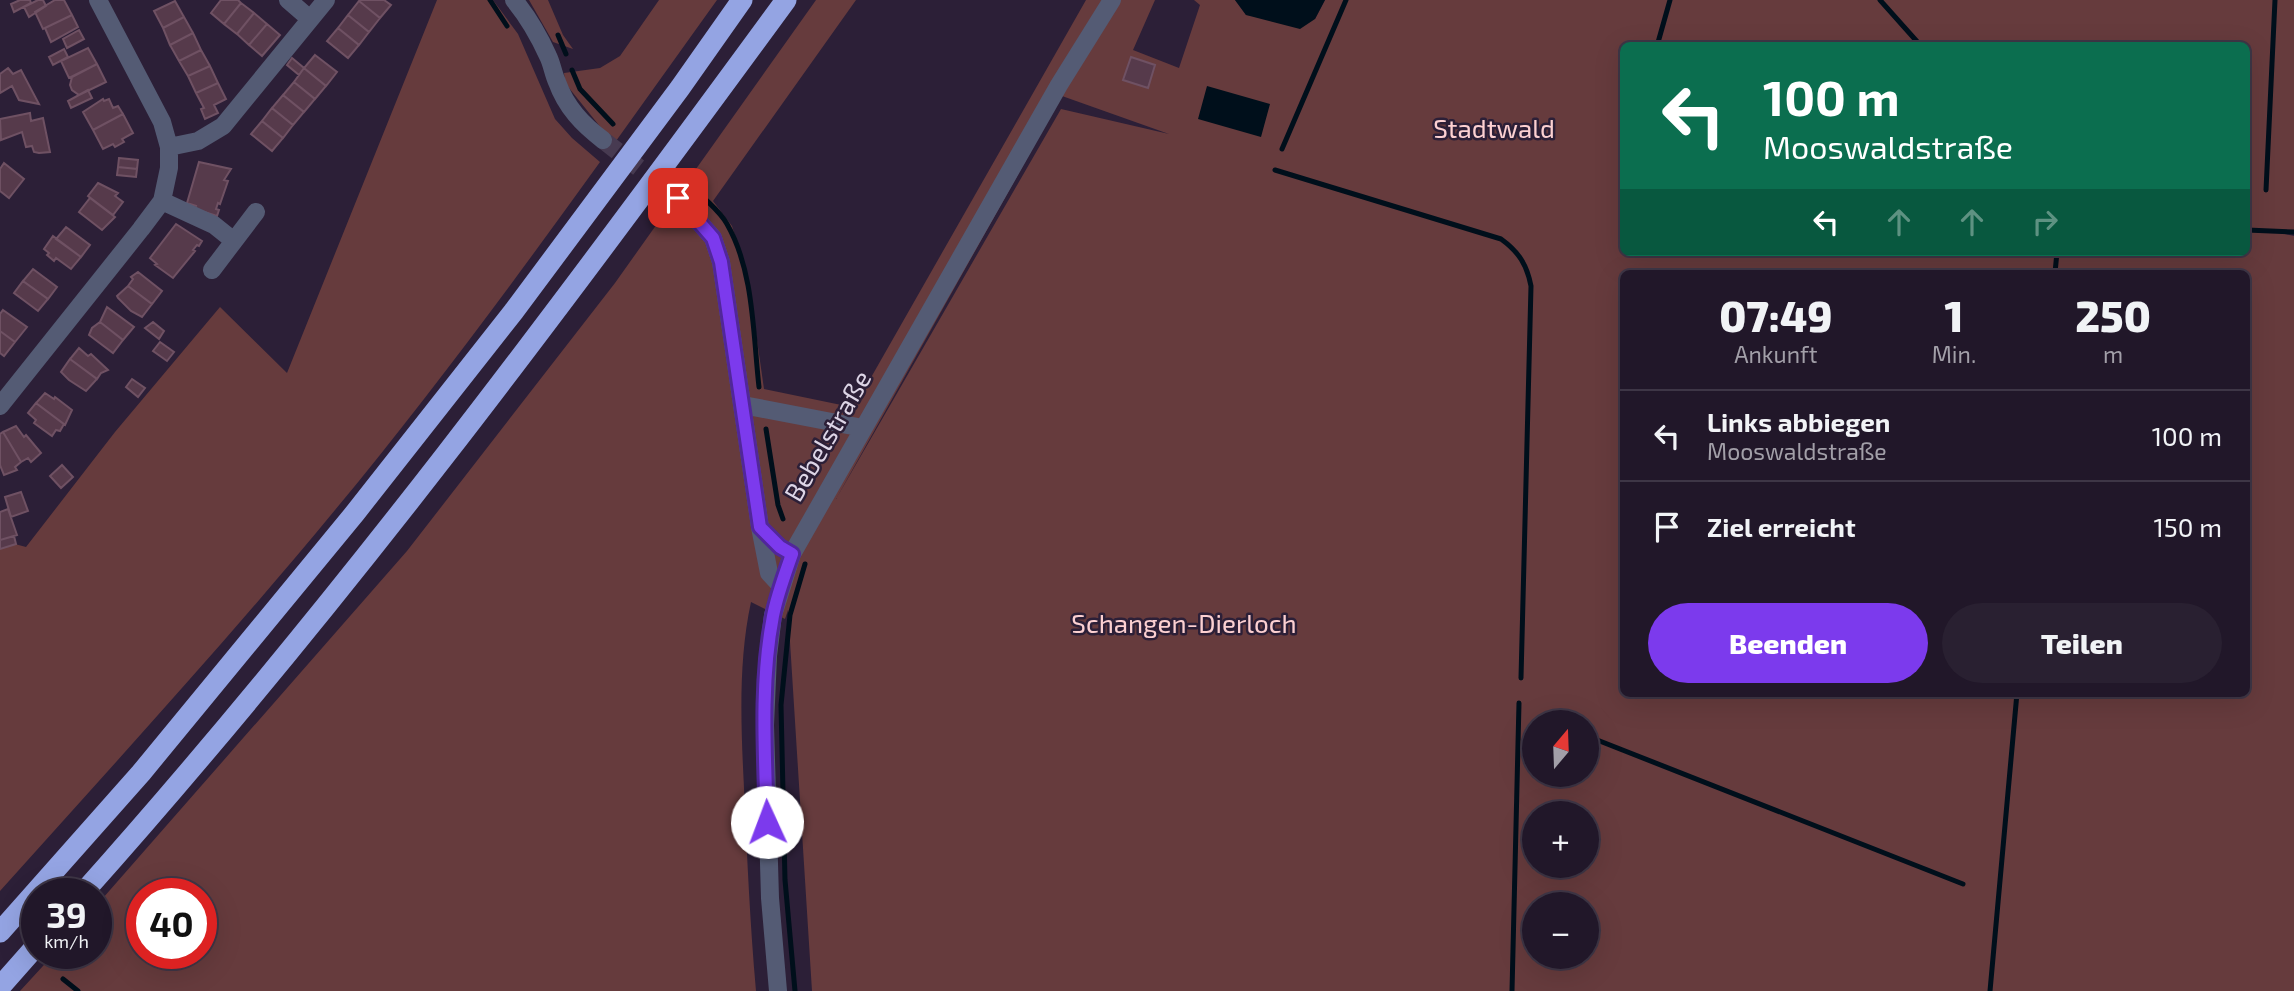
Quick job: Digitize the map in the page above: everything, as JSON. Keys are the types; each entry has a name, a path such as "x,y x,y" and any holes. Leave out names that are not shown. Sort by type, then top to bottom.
{"highway":[{"path":"0,932 141,773 355,513 514,311 743,0"},
{"path":"96,878 173,793 386,530 543,330 786,0"},
{"path":"0,987 21,963"}],"street":[{"path":"0,406 162,201 169,168 169,147 162,122 98,0"},
{"path":"288,0 310,19"},
{"path":"169,147 198,141 223,126 326,0"},
{"path":"514,0 528,18 549,58 557,83 570,108 585,126 603,140"},
{"name":"Bebelstraße","path":"778,991 770,898 765,725 773,615 792,554 1059,85 1112,0"},
{"path":"678,198 713,238 721,262 760,527 769,573 782,586"},
{"path":"162,201 214,225 234,242"},
{"path":"212,270 256,212"},
{"path":"743,404 863,428"},
{"path":"760,527 780,547 792,554"}],"green space":[{"path":"437,0 493,0 518,34 555,119 600,162 471,338 335,510 211,655 0,891 0,540 26,547 115,432 220,307 287,373"},
{"path":"529,0 548,0 563,35 573,49 553,42"},
{"path":"659,0 717,0 616,141 606,134 565,83 564,73 600,68 620,56"},
{"name":"Schangen-Dierloch","path":"816,0 856,0 713,201 732,226 748,277 764,389 851,407 869,381 1086,0 1155,0 1133,50 1179,68 1200,5 1194,0 1235,0 1246,15 1315,19 1325,0 2294,0 2294,233 2280,233 2294,236 2294,991 812,991 788,610 785,619 751,602 742,671 741,718 756,991 20,991 40,969 112,969 112,888 407,551 615,283","holes":["1062,96 1169,134 1061,109 836,499"]}],"water":[{"path":"1235,0 1325,0 1315,19 1300,29 1246,15"},
{"path":"1207,86 1270,104 1261,137 1198,119"}],"building":[{"path":"30,0 31,3 14,12 11,4"},
{"path":"43,0 46,6 29,17 24,7"},
{"path":"55,0 64,0 72,15 43,29 35,12"},
{"path":"221,0 238,0 241,3 224,24 211,13"},
{"path":"360,0 384,0 391,5 380,18"},
{"path":"175,1 184,17 163,28 154,11"},
{"path":"359,1 380,18 369,32 348,15"},
{"path":"241,3 254,13 237,34 224,24"},
{"path":"254,13 267,24 249,45 237,34"},
{"path":"72,15 78,27 51,42 45,28"},
{"path":"348,15 369,32 359,45 338,28"},
{"path":"184,17 193,33 170,45 163,28"},
{"path":"267,24 280,35 262,56 249,45"},
{"path":"338,28 359,45 348,58 327,41"},
{"path":"79,30 84,39 67,48 63,39"},
{"path":"193,33 201,50 179,61 170,45"},
{"path":"88,48 97,64 69,78 61,61"},
{"path":"64,49 68,57 53,65 49,57"},
{"path":"201,50 210,66 188,76 179,61"},
{"path":"315,55 337,72 326,86 304,68"},
{"path":"1131,57 1155,65 1148,88 1123,80"},
{"path":"292,58 304,68 299,75 287,65"},
{"path":"97,64 106,82 79,95 72,90 72,77"},
{"path":"210,66 218,83 196,93 188,76"},
{"path":"8,68 13,74 21,70 39,104 19,100 12,86 0,93 0,74"},
{"path":"304,68 326,86 315,99 294,82"},
{"path":"294,82 315,99 304,112 283,95"},
{"path":"218,83 226,99 214,105 218,113 205,119 201,109 204,108 196,93"},
{"path":"88,90 92,98 71,108 68,101"},
{"path":"283,95 304,112 293,125 272,108"},
{"path":"103,99 109,99 113,108 118,106 123,114 93,130 83,112"},
{"path":"272,108 293,125 283,138 262,121"},
{"path":"30,113 31,121 43,118 50,152 34,152 32,146 26,147 22,132 1,140 0,119"},
{"path":"123,114 133,133 115,147 113,144 103,149 93,130"},
{"path":"262,121 283,138 272,151 251,134"},
{"path":"119,158 138,160 137,169 118,167"},
{"path":"199,162 231,169 224,180 228,181 216,209 219,210 217,216 195,209 196,206 187,203"},
{"path":"4,163 24,179 9,198 0,191 0,169"},
{"path":"118,167 137,169 136,177 117,175"},
{"path":"98,183 118,193 115,196 123,202 113,215 88,196"},
{"path":"90,198 115,217 102,230 79,212"},
{"path":"176,224 202,241 173,278 150,258"},
{"path":"66,227 90,245 81,257 56,239"},
{"path":"53,236 81,257 71,269 47,255 49,253 44,249"},
{"path":"33,269 57,287 48,299 23,281"},
{"path":"138,272 162,291 152,304 128,286 133,279 131,277"},
{"path":"23,281 48,299 38,311 14,293"},
{"path":"128,286 152,304 142,317 131,311 117,296"},
{"path":"107,307 134,327 123,340 100,322"},
{"path":"3,310 27,327 15,342 0,331 0,314"},
{"path":"100,322 123,340 113,353 89,335 92,328"},
{"path":"153,322 164,331 159,339 145,328"},
{"path":"0,331 15,342 4,356 0,353"},
{"path":"160,342 174,352 167,361 153,351"},
{"path":"79,348 88,356 91,354 108,370 101,373 97,379 70,359"},
{"path":"70,359 97,379 86,391 61,372"},
{"path":"132,379 145,388 138,397 126,387"},
{"path":"45,393 72,410 65,425 36,403"},
{"path":"36,403 64,424 60,431 56,430 52,436 34,423 36,420 28,413"},
{"path":"16,426 41,453 31,462 28,458 21,462 3,432"},
{"path":"3,432 21,462 15,467 17,470 4,475 0,465 0,434"},
{"path":"62,465 73,477 61,488 50,476"},
{"path":"21,492 28,511 11,517 5,497"},
{"path":"8,509 17,535 0,540 0,512"},
{"path":"14,536 16,544 0,549 0,540"}],"waterway":[{"path":"490,0 507,26"},
{"path":"1282,149 1346,0"},
{"path":"1658,42 1670,0"},
{"path":"1880,0 1917,42"},
{"path":"2266,190 2275,0"},
{"path":"558,35 566,54"},
{"path":"572,70 580,89 613,124"},
{"path":"1275,170 1501,239 1513,249 1524,265 1531,286 1521,678"},
{"path":"702,196 725,220 743,262 751,303 759,387"},
{"path":"2250,230 2294,232"},
{"path":"2055,270 2057,256"},
{"path":"766,429 778,505 783,519"},
{"path":"795,991 785,880 781,705 790,615 805,564"},
{"path":"1990,991 2017,697"},
{"path":"1512,991 1519,703"},
{"path":"1600,741 1963,884"},
{"path":"63,979 78,991"}],"tunnel":[{"path":"603,140 678,198"}],"route":[{"path":"678,198 713,238 721,262 760,527 780,547 792,554 773,615 768,656 765,725 767,822"}],"park label":[{"name":"Stadtwald","path":"1494,129"}]}
